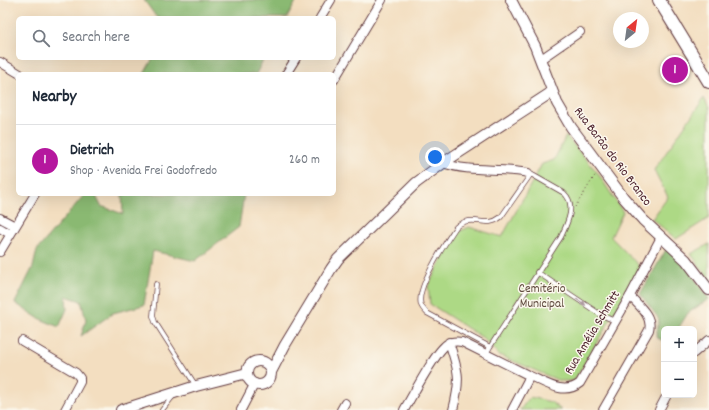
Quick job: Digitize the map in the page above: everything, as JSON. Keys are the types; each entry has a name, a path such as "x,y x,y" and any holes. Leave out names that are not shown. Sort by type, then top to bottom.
{"main road":[{"path":"659,0 709,82"}],"street":[{"path":"321,16 330,0"},
{"path":"336,77 382,0"},
{"name":"Rua Barão do Rio Branco","path":"511,0 541,59 552,92 571,127 633,209 686,260 709,290"},
{"path":"541,59 580,32"},
{"path":"287,72 295,60"},
{"path":"0,62 17,72"},
{"path":"271,372 269,366 263,362 257,361 251,364 247,373 249,379 255,384 265,383 269,378 285,345 338,259 401,196 443,163 552,92"},
{"path":"443,163 461,168 506,170 529,173"},
{"path":"0,252 34,196"},
{"path":"0,218 15,226"},
{"path":"0,228 10,234"},
{"name":"Rua Amélia Schmitt","path":"530,376 555,387 569,389 576,386 584,377 630,296 661,237"},
{"path":"603,410 649,330 650,325 648,316 630,296"},
{"path":"22,340 76,373 80,378 80,382 65,410"},
{"path":"697,350 709,340"},
{"path":"404,410 436,355 449,342 457,341 488,350 530,376 512,410"},
{"path":"449,342 458,375 458,392 453,410"},
{"path":"263,362 285,345"},
{"path":"121,410 196,386 247,373"},
{"path":"240,410 255,384"},
{"path":"659,410 665,398"}],"lane":[{"path":"529,173 564,193 569,198 569,217 561,237 488,350 427,313 421,306 422,289 426,278 456,227 464,222 495,222 501,217 529,173"},
{"path":"537,272 601,315 615,321"},
{"path":"156,284 153,316 155,322 196,386"},
{"path":"162,410 177,392"}],"path":[{"path":"569,217 600,166"}],"green space":[{"path":"144,0 297,0 288,16 156,16"},
{"path":"152,60 263,60 257,72 145,72"},
{"path":"704,98 709,108 709,218 676,239 652,219 668,197 654,170"},
{"name":"Cemitério Municipal","path":"566,136 597,172 623,212 611,237 641,268 574,381 560,381 499,355 483,338 430,304 428,286 456,233 469,227 502,237 542,164 554,160"},
{"path":"83,196 96,196 101,206 123,214 122,196 244,196 239,227 195,261 153,251 144,305 113,313 81,336 86,320 81,301 66,296 67,309 59,327 38,318 15,303 33,267 37,250"},
{"path":"709,244 709,279 691,254"},
{"path":"667,248 684,263 709,299 688,313 680,326 661,326 661,340 656,337 659,319 640,294"},
{"path":"530,397 551,402 561,410 520,410"}],"place":[{"name":"Dietrich","path":"675,70"}]}
